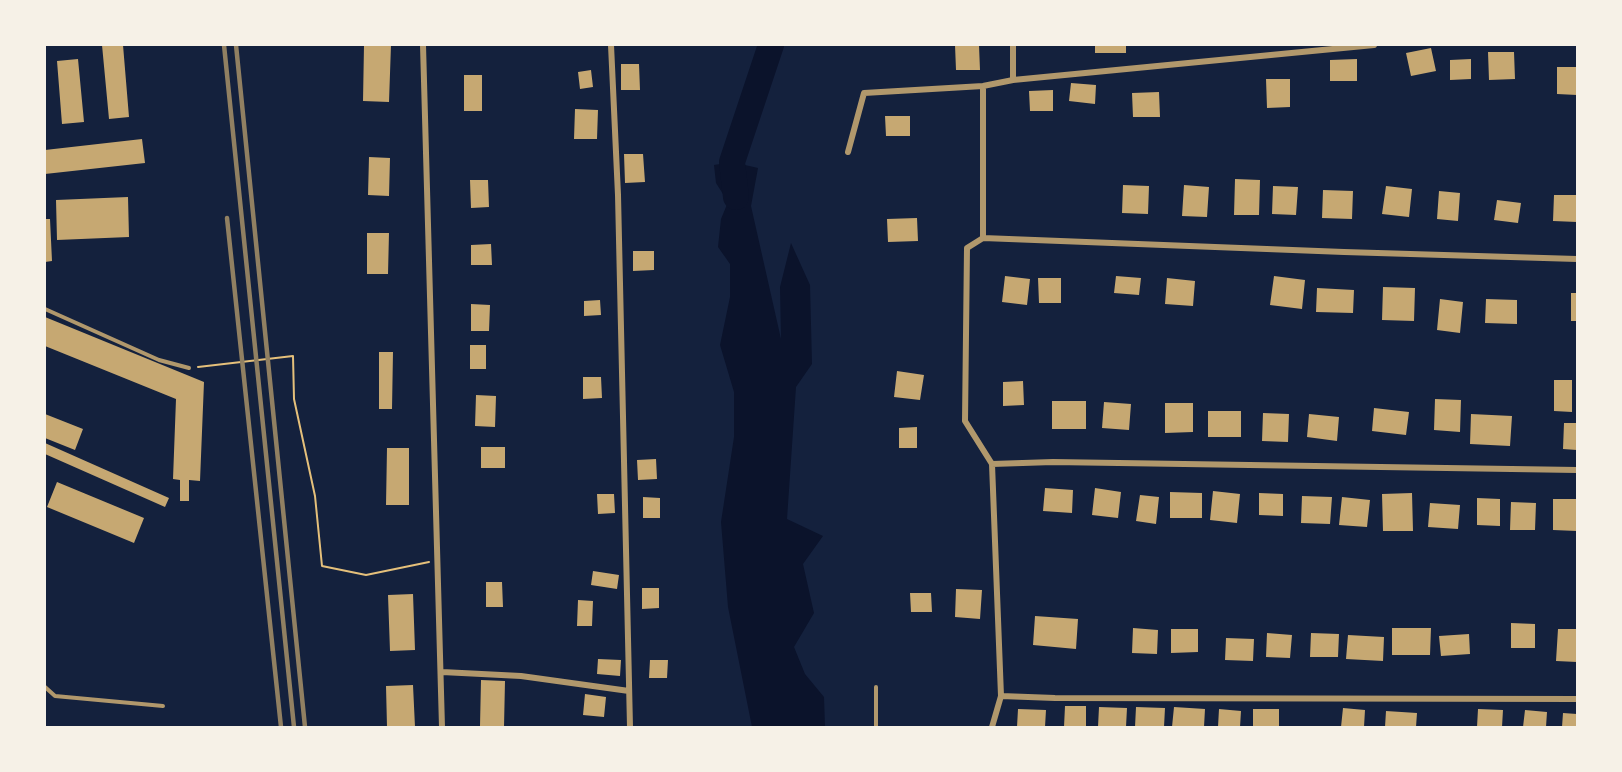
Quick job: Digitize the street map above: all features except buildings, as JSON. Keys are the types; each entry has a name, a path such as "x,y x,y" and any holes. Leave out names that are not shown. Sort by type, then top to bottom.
{"street":[{"path":"423,45 442,727"},
{"path":"611,45 618,195 630,727"},
{"path":"1013,45 1013,80"},
{"path":"848,152 864,93 983,86 1013,80 1374,45"},
{"path":"983,86 983,238"},
{"path":"992,727 1001,696 992,464 965,421 967,248 983,238 1577,259"},
{"path":"992,464 1053,462 1577,470"},
{"path":"442,672 521,676 629,691"},
{"path":"1001,696 1577,699"}],"lane":[{"path":"45,309 159,360 189,368"},
{"path":"45,687 55,696 163,706"},
{"path":"876,687 876,727"}],"path":[{"path":"189,368 293,356 294,399 315,496 322,566 366,575 437,560"}],"water":[{"path":"732,162 758,168 751,206 781,339 780,287 791,243 810,285 812,364 796,387 787,519 823,536 803,564 814,613 794,647 805,674 824,697 825,727 752,727 728,607 721,522 734,437 734,392 720,345 730,297 730,264 718,247 721,219 728,202 716,183 714,165"}],"waterway":[{"path":"736,197 732,162 771,45"}],"railway":[{"path":"224,45 294,727"},
{"path":"236,45 305,727"},
{"path":"227,218 281,727"}]}
